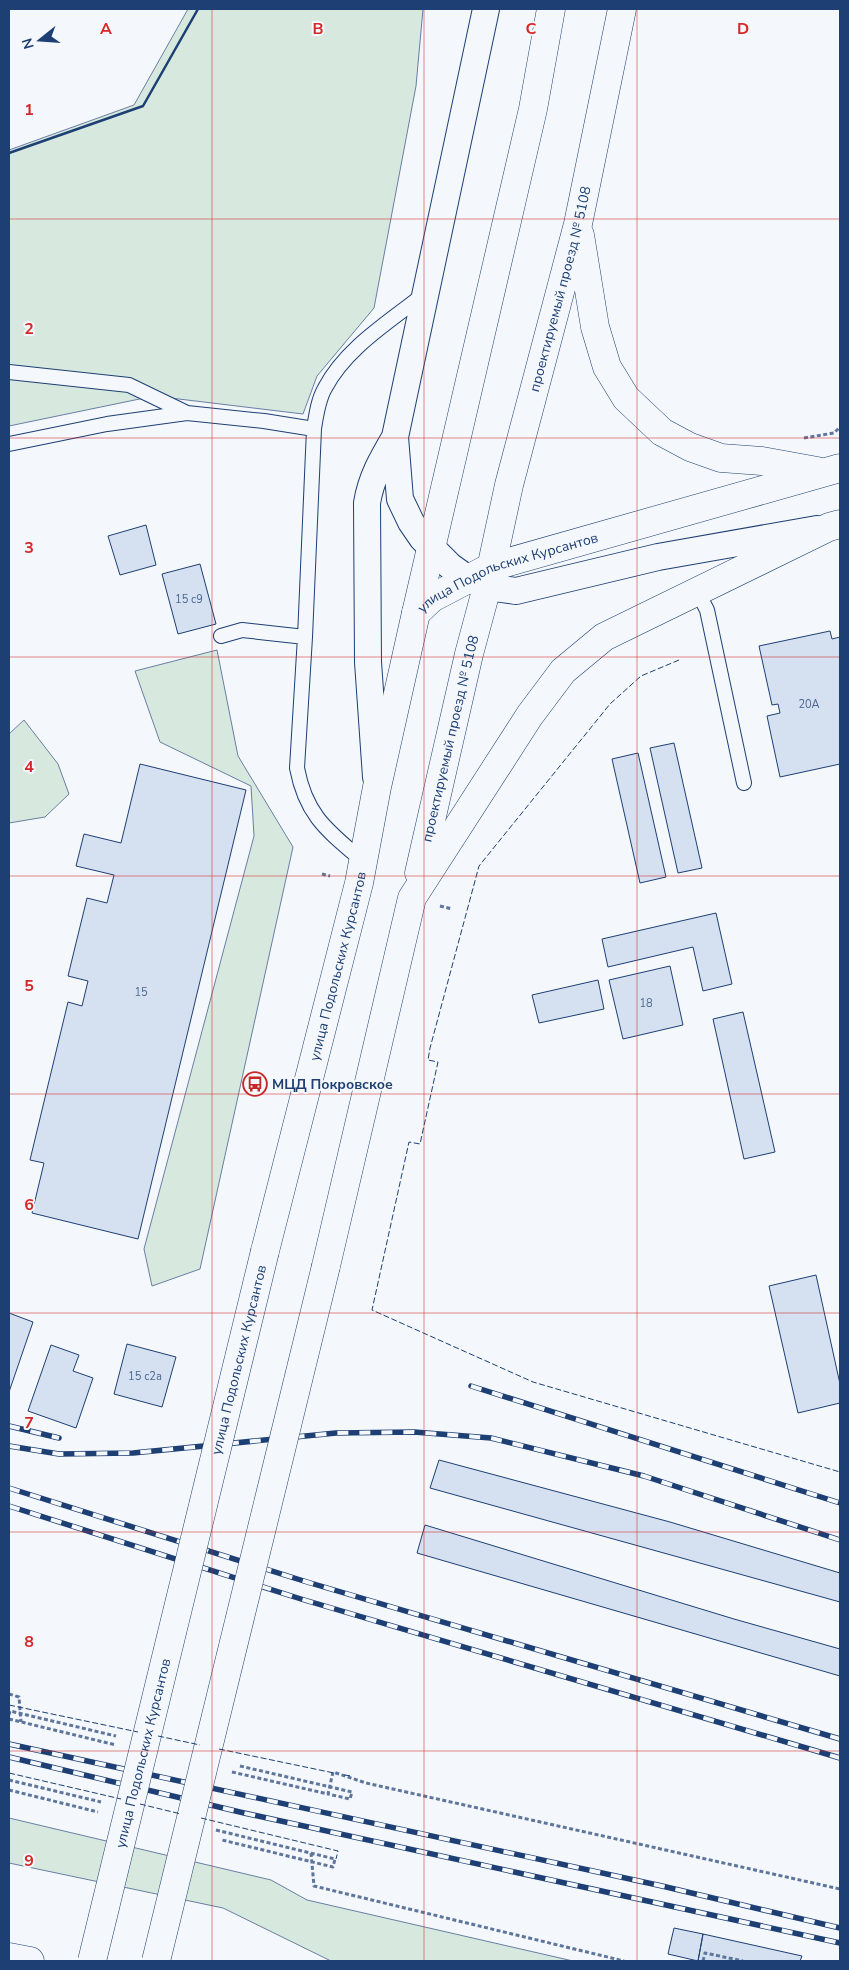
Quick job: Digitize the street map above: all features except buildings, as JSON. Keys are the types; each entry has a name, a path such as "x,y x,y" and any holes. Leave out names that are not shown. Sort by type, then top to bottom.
{"main road":[{"path":"416,613 533,109 551,9"},
{"name":"проектируемый проезд № 5108","path":"414,892 468,654 481,578 509,485 578,224 622,9"},
{"path":"578,224 595,327 607,367 626,398 662,432 690,447 721,458 832,470"},
{"name":"улица Подольских Курсантов","path":"92,1961 265,1251 363,861 377,788 416,613 432,598 481,578 832,470"},
{"path":"156,1961 326,1266 404,925 414,892 530,715 563,671 604,637 835,526"},
{"path":"9,1956 30,1961"}],"street":[{"path":"486,9 395,437 400,499 411,522 422,538 450,566 516,591 658,557 835,526"},
{"path":"377,788 368,662 367,503 370,485 375,472 395,437"}],"lane":[{"path":"363,861 320,823 301,788 297,768 314,429 316,413 324,389 343,361 426,293"},
{"path":"9,372 129,385 187,413"},
{"path":"9,444 107,424 187,413 264,421 314,429"},
{"path":"697,591 707,610 744,783"},
{"path":"220,636 242,630 305,637"}],"path":[{"path":"801,438 834,433 840,427"},
{"path":"9,1694 19,1697 21,1722"},
{"path":"9,1715 10,1711 117,1736"},
{"path":"9,1719 117,1745"},
{"path":"223,1770 350,1799 352,1792 240,1766"},
{"path":"328,1794 333,1772 376,1785 840,1889"},
{"path":"9,1790 98,1812"},
{"path":"222,1840 278,1853 287,1856 305,1860 315,1862 333,1867 335,1858 311,1853 312,1862 314,1878 314,1886 624,1961"},
{"path":"703,1961 705,1952 743,1961"}],"shaded area":[{"path":"188,9 423,9 416,86 374,308 317,376 303,414 154,396 9,426 9,150 134,105"},
{"path":"217,650 238,756 293,847 200,1269 152,1286 144,1249 254,836 251,786 160,742 135,671"},
{"path":"24,720 58,764 69,794 45,817 9,823 9,734"},
{"path":"9,1818 271,1880 307,1900 573,1961 331,1961 223,1908 9,1863"}],"railway":[{"path":"471,1386 840,1503"},
{"path":"9,1426 59,1438"},
{"path":"9,1446 59,1454 133,1453 336,1433 414,1432 491,1438 644,1476 840,1540"},
{"path":"9,1488 307,1582 840,1739"},
{"path":"9,1506 301,1599 840,1758"},
{"path":"9,1744 662,1886 840,1928"},
{"path":"9,1757 244,1813 840,1943"}],"fence":[{"path":"679,660 641,676 610,704 479,866 430,1048 428,1060 438,1062 420,1144 409,1142 372,1310 533,1382 840,1472"},
{"path":"9,1705 138,1732"},
{"path":"158,1736 200,1745"},
{"path":"219,1749 334,1773"},
{"path":"9,1773 121,1799"},
{"path":"344,1775 352,1776"},
{"path":"140,1804 181,1814"},
{"path":"201,1818 338,1851 336,1859"}],"wall":[{"path":"9,153 143,106 198,9"}],"place":[{"name":"МЦД Покровское","path":"255,1084"}]}
